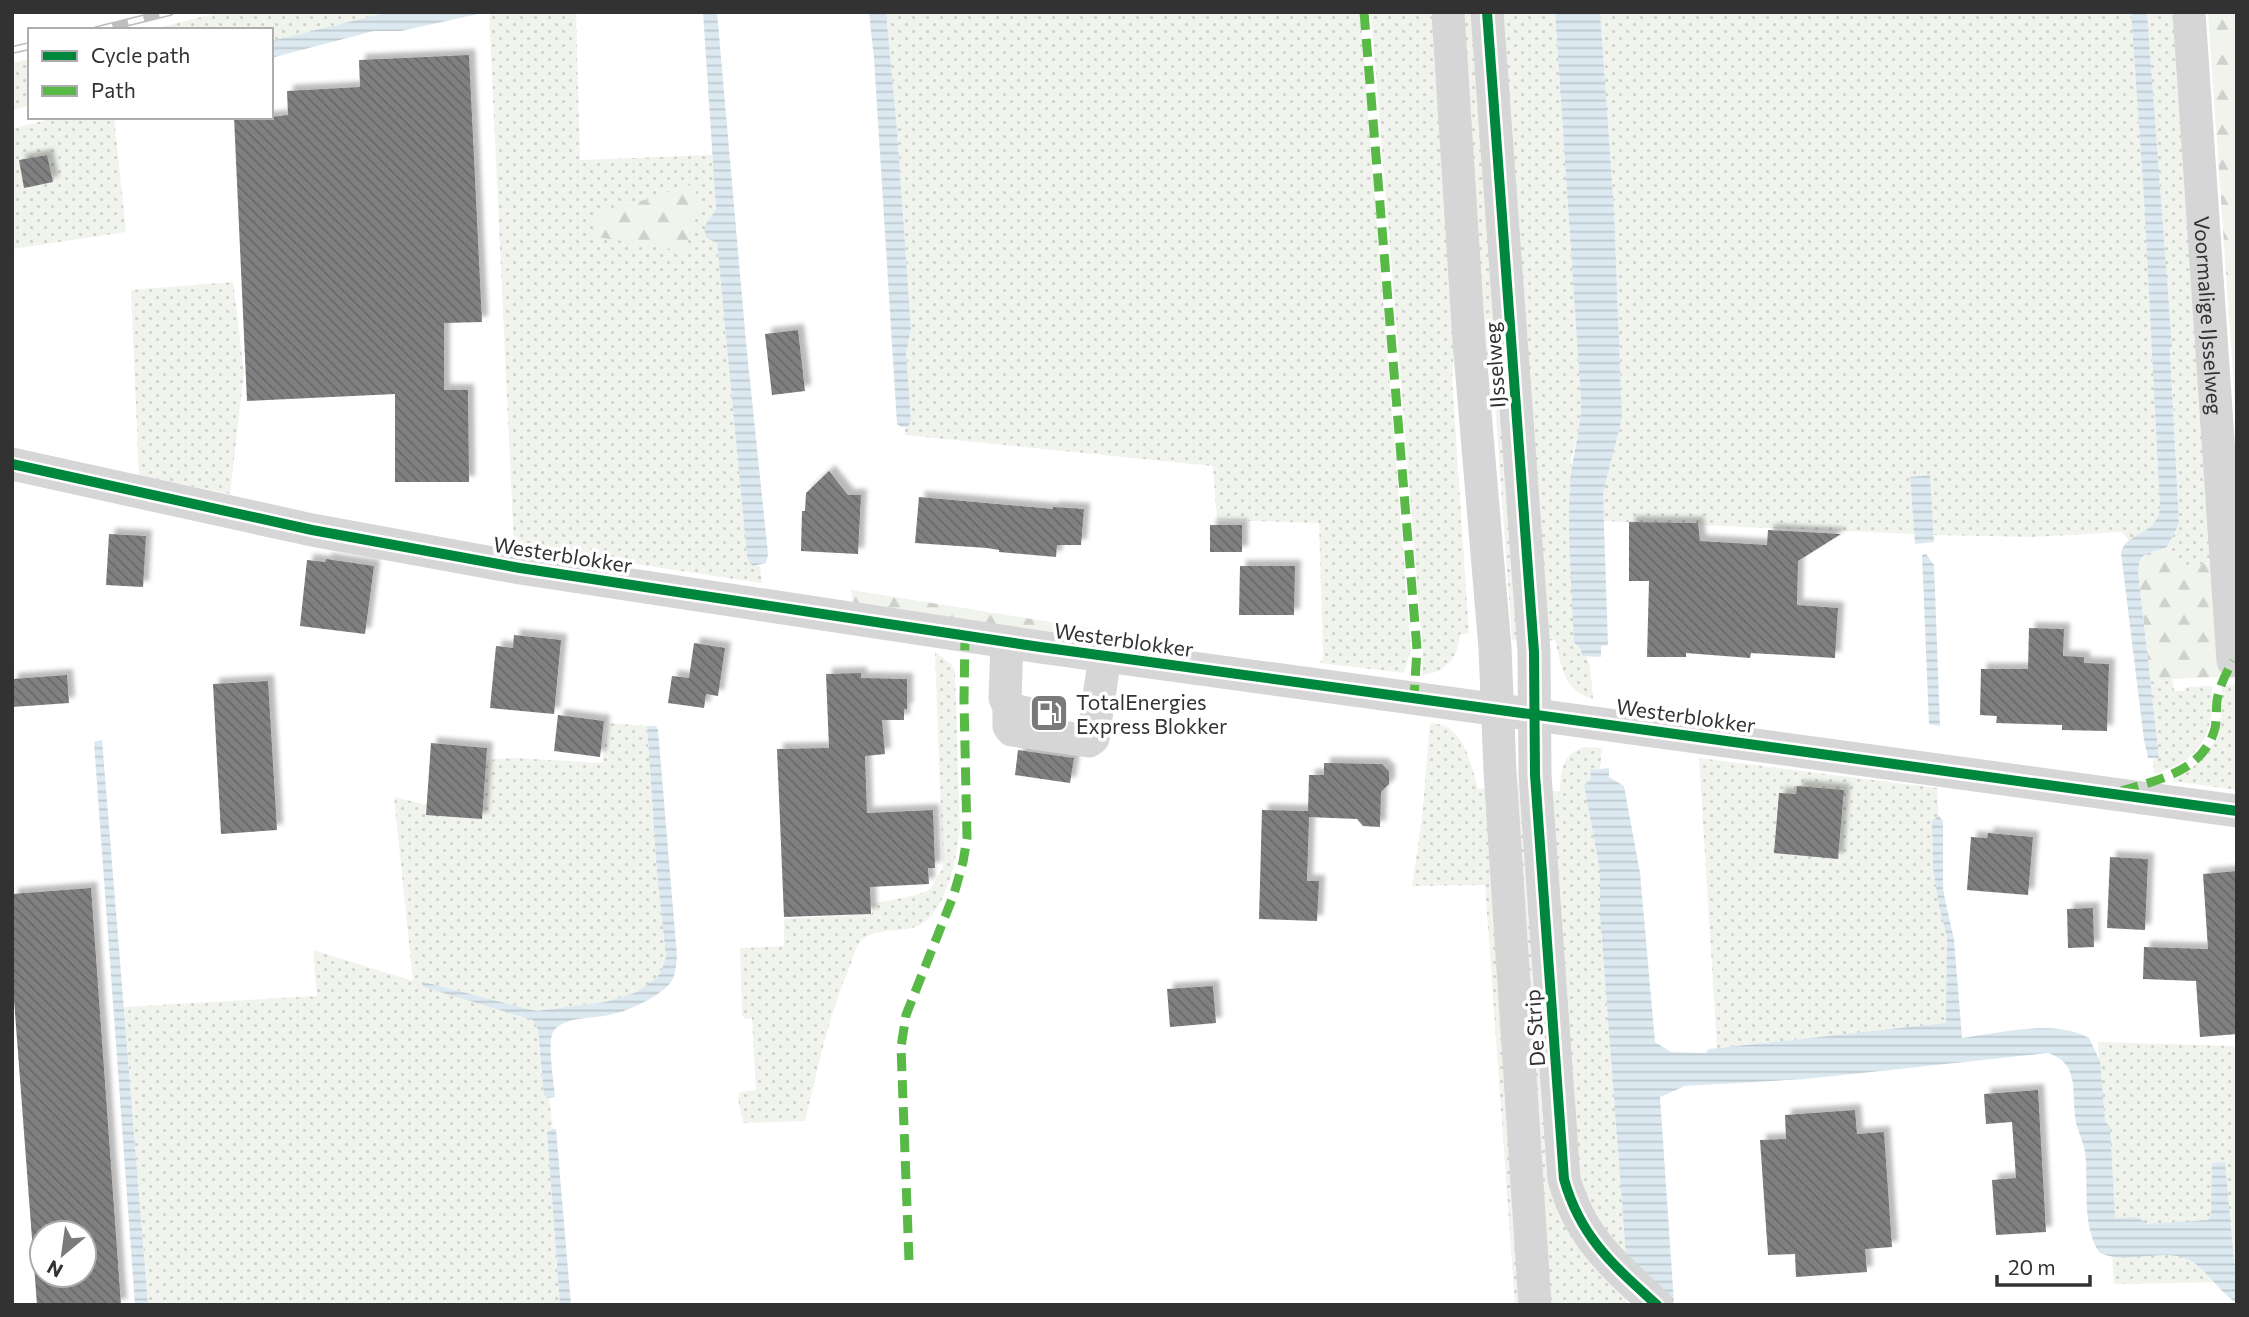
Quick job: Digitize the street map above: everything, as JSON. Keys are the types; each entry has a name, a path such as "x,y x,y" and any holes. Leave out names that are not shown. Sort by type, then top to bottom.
{"street":[{"name":"IJsselweg","path":"1448,12 1469,341 1495,648 1497,710"},
{"name":"IJsselweg","path":"1487,12 1534,652 1536,715"},
{"name":"Voormalige IJsselweg","path":"2189,12 2233,661"},
{"name":"Westerblokker","path":"12,464 312,530 520,568 1105,656 2237,811"},
{"path":"1007,642 1005,698 1009,706 1009,726 1018,732 1085,742 1093,738 1105,656"},
{"name":"De Strip","path":"1497,710 1535,1305"},
{"name":"De Strip","path":"1536,715 1535,775 1564,1179 1571,1204 1585,1230 1616,1268 1657,1305"}],"green space":[{"path":"221,12 389,12 273,41 273,28 157,28"},
{"path":"489,12 576,12 580,160 713,155 715,241 747,556 753,566 760,566 762,583 514,546"},
{"path":"886,12 1360,12 1411,650 1404,673 1320,663 1323,656 1319,523 1217,520 1213,466 905,435 905,428 911,420 906,353 911,329"},
{"path":"1371,12 1437,12 1457,302 1452,379 1469,634 1460,634 1457,650 1449,663 1438,671 1422,675 1423,653"},
{"path":"1457,12 1480,12 1524,642 1512,640 1494,388 1474,297"},
{"path":"1496,12 1555,12 1582,418 1571,460 1581,649 1582,656 1586,656 1590,666 1593,699 1575,690 1565,676 1555,640 1546,641"},
{"path":"1600,12 2131,12 2144,198 2160,509 2153,525 2129,541 2122,532 2033,537 1934,535 1929,475 1910,477 1914,534 1603,521 1603,493 1622,418 1614,210"},
{"path":"2147,12 2176,12 2213,560 2193,568 2171,556 2167,547 2179,524 2170,336"},
{"path":"2208,12 2235,12 2237,432"},
{"path":"28,59 28,106 12,111 12,63"},
{"path":"50,119 114,119 126,232 12,249 12,129"},
{"path":"694,184 699,208 684,251 597,237 594,216"},
{"path":"233,282 244,372 230,494 139,476 131,290"},
{"path":"2167,547 2171,556 2193,568 2213,560 2221,677 2173,679 2155,683 2150,679 2139,564 2147,554"},
{"path":"851,590 1120,633 1115,643 853,606"},
{"path":"935,652 951,664 955,672 960,827 953,870 942,900 924,922 912,928 871,934 858,944 830,1023 805,1121 743,1123 738,1099 740,1092 756,1090 752,1018 745,1019 742,1014 740,948 784,946 784,919 872,914 872,904 930,890 943,868"},
{"path":"2150,679 2155,683 2172,679 2174,691 2185,691 2186,687 2212,686 2213,702 2208,730 2194,753 2170,769 2154,774 2153,759 2159,757"},
{"path":"2237,684 2237,790 2171,781 2198,762 2214,743 2221,719 2222,686"},
{"path":"608,723 647,726 666,957 661,972 637,992 605,1002 536,1011 424,982 528,1018 537,1026 544,1095 549,1098 553,1129 547,1132 560,1305 148,1305 124,1007 317,996 313,950 413,981 394,797 473,816 486,760 515,758 602,763"},
{"path":"1430,723 1451,730 1469,757 1478,789 1487,788 1528,1305 1515,1305 1485,885 1412,886 1422,819"},
{"path":"1584,747 1602,748 1600,769 1590,770 1591,779 1584,785 1600,871 1600,915 1626,1256 1618,1249 1579,1185 1550,791 1560,791 1562,770 1567,758"},
{"path":"1699,758 1937,788 1952,1023 1717,1048"},
{"path":"1508,782 1522,784 1551,1181 1626,1290 1627,1305 1544,1305"},
{"path":"2098,1042 2237,1046 2237,1282 2114,1284"}],"shaded area":[{"path":"389,12 487,12 401,31 374,31 273,57 273,41"},
{"path":"703,12 717,12 768,554 766,563 753,566 747,556 717,243 707,238 705,233 707,222 716,209"},
{"path":"869,12 886,12 911,329 906,353 911,420 908,427 897,424"},
{"path":"1555,12 1600,12 1614,210 1622,418 1603,493 1608,645 1601,646 1601,657 1582,656 1581,649 1574,642 1569,506 1581,401"},
{"path":"2131,12 2147,12 2172,348 2179,524 2167,547 2141,559 2138,572 2159,758 2148,758 2144,740 2121,553 2128,541 2152,525 2160,509 2144,198"},
{"path":"1930,475 1934,542 1915,544 1910,477"},
{"path":"1926,554 1934,565 1940,726 1929,724 1922,555"},
{"path":"647,726 656,726 658,730 677,956 675,973 666,988 633,1007 609,1015 571,1021 558,1027 551,1037 555,1097 548,1098 544,1095 538,1030 533,1020 423,987 424,982 536,1011 605,1002 637,992 656,978 666,957"},
{"path":"102,740 148,1305 135,1305 94,742"},
{"path":"1609,768 1609,777 1624,786 1640,873 1655,1042 1671,1052 1706,1053 1709,1049 1946,1023 1947,937 1933,868 1932,821 1939,816 1943,821 1943,890 1954,940 1962,1038 2044,1028 2075,1032 2089,1038 2100,1061 2105,1121 2110,1127 2115,1218 2138,1217 2147,1224 2208,1220 2211,1216 2212,1163 2225,1162 2237,1270 2237,1303 2197,1265 2181,1257 2117,1257 2099,1252 2090,1229 2085,1152 2076,1120 2072,1078 2065,1063 2048,1053 1806,1079 1685,1086 1660,1097 1674,1303 1626,1256 1600,915 1600,871 1584,785 1591,779 1590,770"},
{"path":"556,1129 571,1305 560,1305 547,1132"}],"building":[{"path":"469,55 482,322 444,323 444,390 468,390 469,482 395,482 395,394 247,401 234,119 273,119 273,117 288,115 287,91 360,87 359,60"},
{"path":"47,155 53,182 24,188 19,160"},
{"path":"798,330 805,391 772,395 765,334"},
{"path":"829,471 848,495 861,495 858,554 801,551 802,511 805,511 806,493"},
{"path":"919,497 1053,509 1084,509 1081,545 1057,545 1056,557 999,552 987,548 915,543"},
{"path":"1629,522 1698,523 1700,541 1767,545 1768,530 1841,534 1798,561 1797,605 1838,608 1835,658 1751,653 1750,658 1686,653 1686,657 1647,657 1649,581 1629,581"},
{"path":"1210,525 1242,525 1242,552 1210,552"},
{"path":"109,534 146,536 143,587 106,585"},
{"path":"326,559 374,566 365,634 300,626 307,560 325,562"},
{"path":"1240,566 1295,566 1294,615 1239,615"},
{"path":"2029,628 2064,629 2063,656 2084,657 2084,663 2109,664 2107,731 2062,730 2062,725 1996,723 1997,716 1980,715 1981,669 2028,669"},
{"path":"514,635 561,640 554,714 490,708 496,646 513,648"},
{"path":"694,643 725,648 718,696 706,694 704,708 668,703 672,676 689,678"},
{"path":"861,673 861,678 907,679 907,709 904,709 904,720 882,720 885,754 865,756 867,813 933,810 935,868 928,868 929,884 870,887 871,914 784,917 777,749 829,748 826,674"},
{"path":"67,675 69,703 12,707 12,679"},
{"path":"268,681 277,830 221,834 213,684"},
{"path":"558,715 604,721 600,757 554,751"},
{"path":"431,743 487,748 482,819 426,815"},
{"path":"1018,750 1074,758 1070,783 1015,775"},
{"path":"1324,763 1382,764 1389,771 1389,784 1381,792 1380,827 1363,826 1357,819 1309,817 1307,881 1319,881 1317,921 1259,919 1262,810 1308,811 1309,775 1324,775"},
{"path":"1797,786 1844,790 1838,859 1774,853 1779,793 1796,794"},
{"path":"1988,833 2033,837 2028,895 1967,890 1971,837 1987,838"},
{"path":"2110,857 2148,859 2145,930 2107,928"},
{"path":"2237,871 2237,1034 2200,1037 2196,981 2143,979 2144,947 2208,949 2203,874"},
{"path":"91,888 121,1305 37,1305 36,1289 98,1289 98,1219 31,1219 12,973 12,894"},
{"path":"2093,908 2094,947 2068,948 2067,909"},
{"path":"1213,986 1216,1023 1170,1027 1167,989"},
{"path":"2038,1090 2046,1232 1996,1235 1992,1180 2016,1178 2012,1122 1986,1124 1984,1094"},
{"path":"1855,1110 1857,1134 1884,1132 1892,1247 1865,1249 1867,1272 1796,1277 1795,1254 1768,1255 1760,1140 1786,1139 1785,1115"}],"railway":[{"path":"105,28 170,12"},
{"path":"12,50 28,46"}],"marked path":[{"path":"1364,12 1417,649 1414,698"},
{"path":"909,1260 901,1047 906,1015 954,894 967,838 965,635"},
{"path":"2121,791 2178,772 2201,754 2215,728 2219,691 2233,661"}],"cycle path":[{"path":"1487,12 1534,652 1535,775 1564,1179 1579,1218 1600,1249 1657,1305"},
{"path":"12,464 312,530 520,568 1040,647 2237,811"}],"place":[{"name":"TotalEnergies Express Blokker","path":"1049,713"}]}
